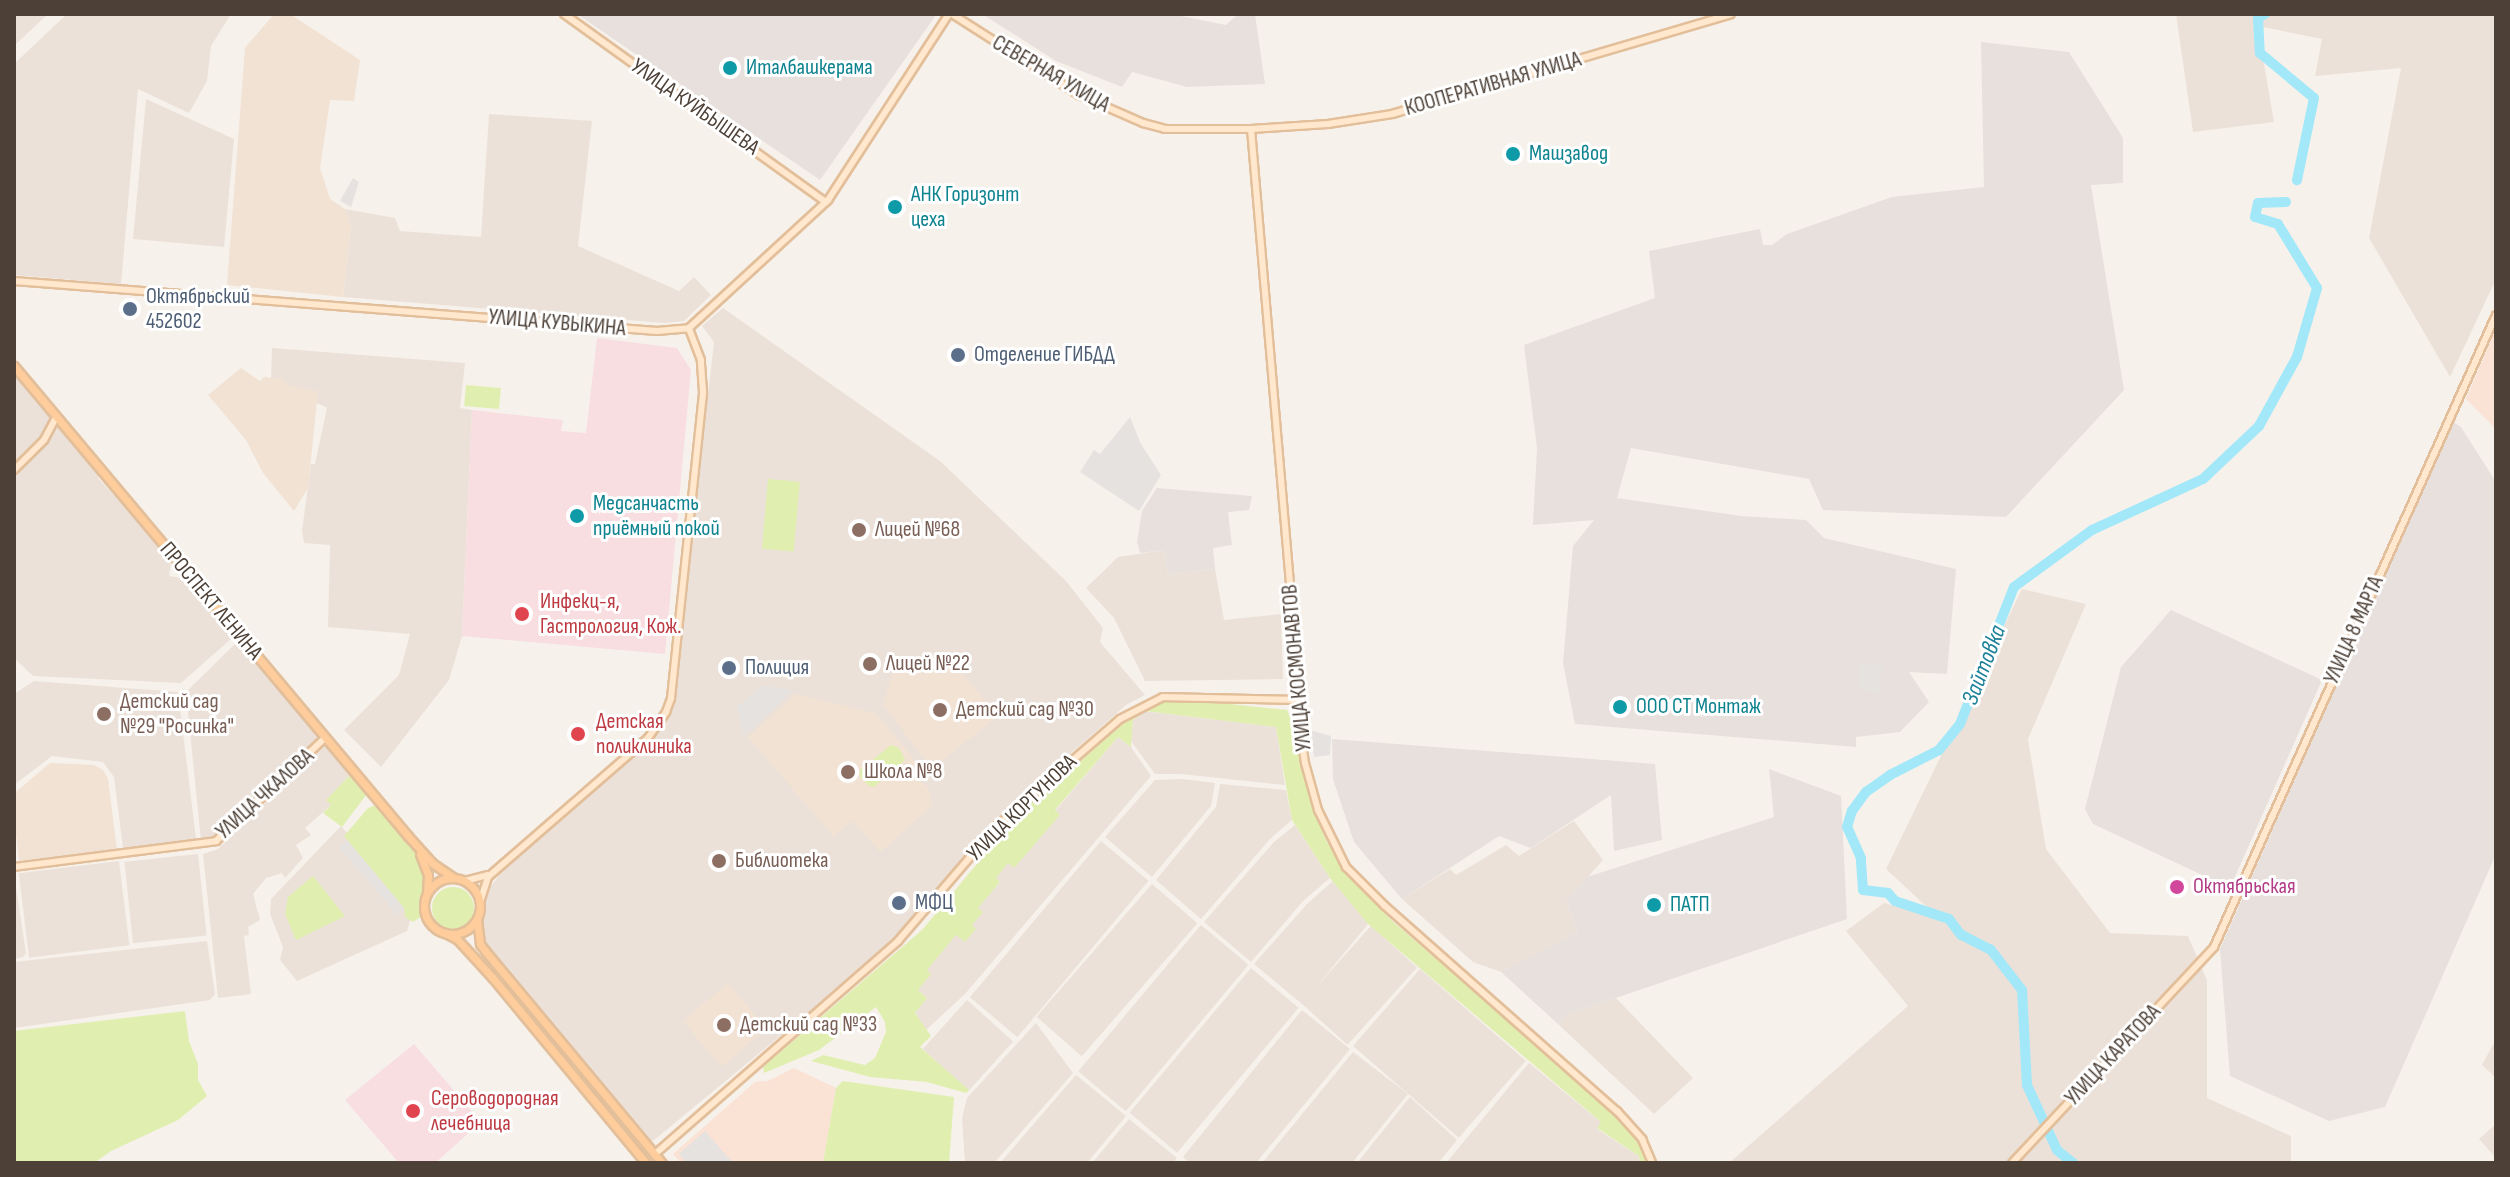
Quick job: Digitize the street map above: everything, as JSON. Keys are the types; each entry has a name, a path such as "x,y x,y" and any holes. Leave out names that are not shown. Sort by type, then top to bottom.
{"main road":[{"name":"ПРОСПЕКТ ЛЕНИНА","path":"14,366 408,836 432,863 454,878"},
{"name":"ПРОСПЕКТ ЛЕНИНА","path":"408,836 426,866 426,896"},
{"path":"655,1154 646,1163 457,939 427,919 426,896 437,882 454,878 465,881 474,889 480,902 477,933 486,952 655,1154 662,1163"},
{"path":"445,933 467,930 477,919"}],"street":[{"name":"УЛИЦА КУЙБЫШЕВА","path":"564,14 826,202"},
{"path":"480,902 484,882 496,869 648,738 666,712 671,698 703,392 701,360 689,328 826,202 951,14"},
{"name":"СЕВЕРНАЯ УЛИЦА","path":"951,14 1079,95 1143,123 1165,129 1251,129"},
{"name":"КООПЕРАТИВНАЯ УЛИЦА","path":"1251,129 1328,124 1392,114 1731,14"},
{"name":"УЛИЦА КОСМОНАВТОВ","path":"1251,129 1292,604 1296,700 1305,763 1318,810 1346,867 1385,906 1617,1111 1642,1139 1652,1163"},
{"name":"УЛИЦА КУВЫКИНА","path":"14,281 657,331 689,328"},
{"name":"УЛИЦА 8 МАРТА","path":"2214,947 2496,315"},
{"path":"14,470 44,440 56,417"},
{"name":"УЛИЦА КОРТУНОВА","path":"655,1154 898,941 1005,818 1120,719 1163,697 1296,700"},
{"name":"УЛИЦА ЧКАЛОВА","path":"14,867 216,841 325,738"},
{"path":"465,881 480,879 496,869"},
{"name":"УЛИЦА КАРАТОВА","path":"2012,1163 2214,947"}],"shaded area":[{"path":"14,14 48,14 14,46"},
{"path":"67,14 231,14 211,46 207,81 189,113 138,89 121,284 14,275 14,64"},
{"path":"274,14 290,14 360,60 354,101 330,100 320,168 330,199 345,209 351,225 343,297 227,285 245,48"},
{"path":"577,14 935,14 936,15 820,180"},
{"path":"982,14 1171,14 1226,25 1238,14 1255,14 1265,84 1187,87 1132,72 1122,87 1056,61"},
{"path":"2176,14 2496,14 2496,279 2450,377 2369,238 2401,68 2315,76 2322,39 2253,25 2264,64 2274,122 2193,132"},
{"path":"1981,42 2069,52 2123,138 2123,183 2091,185 2124,390 2006,517 1823,510 1809,479 1631,448 1617,498 1741,516 1806,520 1824,538 1956,569 1947,674 1909,672 1929,702 1900,732 1856,737 1856,747 1575,724 1563,663 1573,546 1594,520 1533,525 1537,448 1524,345 1655,298 1649,251 1760,229 1763,245 1772,245 1787,234 1892,197 1984,187"},
{"path":"146,99 234,139 224,247 133,239"},
{"path":"489,114 592,121 578,246 679,291 694,277 711,295 684,321 665,323 343,297 351,226 345,209 395,218 400,231 481,237"},
{"path":"353,178 359,182 351,207 340,201"},
{"path":"723,308 940,461 1066,581 1103,628 1100,642 1145,695 1126,705 999,816 904,928 848,980 653,1141 644,1139 483,944 481,925 485,894 504,869 655,737 672,712 714,342 702,326"},
{"path":"2496,329 2496,429 2466,399"},
{"path":"597,338 677,348 691,370 665,654 462,636 472,410 563,420 561,431 586,433"},
{"path":"272,348 465,363 460,408 472,410 462,636 449,680 381,767 344,730 399,675 410,634 328,627 330,545 304,543 302,531 311,464 315,464 327,408 271,379"},
{"path":"241,368 260,381 264,377 286,380 286,385 318,391 308,488 294,511 263,473 246,440 208,395"},
{"path":"14,371 53,419 44,440 14,469"},
{"path":"1130,417 1141,444 1161,475 1139,511 1080,472 1094,450 1100,454"},
{"path":"2453,422 2461,427 2496,482 2496,854 2385,1107 2329,1121 2230,1076 2220,949"},
{"path":"56,427 61,427 99,472 98,478 165,551 164,559 171,560 169,576 188,579 233,633 231,639 181,683 33,676 14,658 14,475 47,444"},
{"path":"1157,488 1252,496 1249,510 1228,512 1232,545 1213,548 1215,569 1168,575 1164,550 1140,553 1137,542 1142,511"},
{"path":"1164,550 1168,575 1215,569 1224,620 1281,614 1283,679 1145,681 1114,618 1086,588 1118,557"},
{"path":"2022,589 2086,604 2028,739 2046,849 2110,933 2188,936 2207,980 2207,1098 2291,1136 2291,1163 1729,1163 1908,1006 1846,931 1884,903 1940,919 1886,869"},
{"path":"2171,610 2322,680 2230,888 2093,824 2085,809 2121,667"},
{"path":"238,641 321,739 216,844 206,846 201,841 186,692"},
{"name":"Детский сад №30","path":"908,660 925,674 954,664 998,716 932,769 883,705 892,675"},
{"path":"1858,664 1882,665 1880,692 1861,691"},
{"path":"34,681 178,692 197,847 124,856 114,777 103,762 52,756 14,785 14,694"},
{"path":"763,686 794,690 744,736 737,707"},
{"name":"Школа №8","path":"795,694 876,713 922,769 916,776 929,789 933,805 880,852 853,821 833,836 748,737"},
{"path":"1145,711 1276,727 1285,785 1155,774 1131,741 1133,720"},
{"path":"1310,730 1331,736 1330,755 1314,757"},
{"path":"1118,737 1131,747 1151,776 965,994 925,1031 915,1012 927,998 918,990 926,970 957,934 976,929 971,925 978,908 1000,882 995,878 1008,863 1014,867 1059,815 1055,811"},
{"path":"1332,739 1655,764 1662,840 1614,851 1611,795 1531,848 1499,836 1402,899 1354,842 1333,779"},
{"path":"325,746 351,774 327,799 331,805 305,828 311,835 296,845 303,858 285,878 282,873 266,878 253,894 260,920 248,927 249,935 244,936 251,994 218,998 203,854 218,849"},
{"path":"50,763 94,765 103,770 108,779 117,850 19,861 14,816 16,792"},
{"path":"1769,769 1841,796 1847,919 1566,1015 1558,1024 1501,972 1578,932 1566,901 1587,877 1774,817"},
{"path":"1155,780 1215,783 1211,806 1152,877 1105,837"},
{"path":"1220,784 1286,790 1292,820 1270,839 1201,919 1156,880 1216,807"},
{"path":"1574,821 1603,860 1566,901 1578,932 1501,972 1473,962 1402,899 1450,869 1456,875 1506,845 1519,856"},
{"path":"1295,825 1330,878 1303,901 1251,962 1204,922 1274,842"},
{"path":"341,826 413,911 407,931 297,981 280,960 283,947 270,914 271,899"},
{"path":"347,840 404,908 397,915 339,846"},
{"path":"1101,841 1148,881 1017,1037 970,997"},
{"path":"198,854 207,936 133,943 124,862"},
{"path":"119,861 129,945 29,958 19,873"},
{"path":"14,874 26,953 14,959"},
{"path":"1333,881 1368,924 1302,1004 1254,964 1307,904"},
{"path":"1152,884 1197,923 1082,1056 1037,1017"},
{"path":"1201,925 1248,965 1126,1111 1078,1071"},
{"path":"1371,926 1417,967 1347,1045 1301,1003"},
{"path":"207,941 215,994 210,1000 14,1028 14,962"},
{"path":"1251,968 1298,1008 1177,1153 1130,1113"},
{"path":"1420,969 1526,1061 1459,1138 1353,1046"},
{"name":"Детский сад №33","path":"728,983 767,1029 721,1067 683,1021"},
{"path":"1616,998 1693,1078 1654,1114 1558,1024 1566,1015"},
{"path":"967,1000 1013,1041 969,1091 923,1049"},
{"path":"1302,1010 1350,1049 1256,1163 1190,1163 1183,1157"},
{"path":"1036,1023 1073,1073 994,1163 965,1163 962,1118 967,1098"},
{"path":"2496,1039 2496,1078 2482,1065"},
{"name":"Сероводородная лечебница","path":"414,1044 481,1122 435,1163 399,1163 345,1100"},
{"path":"1353,1052 1408,1094 1352,1163 1262,1163"},
{"path":"1529,1063 1602,1123 1597,1129 1639,1156 1640,1163 1446,1163"},
{"path":"794,1068 836,1088 823,1163 681,1163 673,1154 755,1082 768,1081"},
{"path":"1076,1075 1126,1116 1087,1163 1000,1163"},
{"path":"1410,1097 1457,1140 1438,1163 1357,1163"},
{"path":"1129,1119 1177,1158 1173,1163 1092,1163"},
{"path":"2496,1124 2496,1158 2479,1139"},
{"path":"705,1131 733,1163 687,1163 679,1154"}],"green space":[{"path":"466,385 501,388 499,409 464,406"},
{"path":"768,479 800,482 794,552 762,549"},
{"path":"1173,698 1287,710 1297,730 1302,764 1317,818 1327,842 1353,881 1391,920 1622,1119 1636,1134 1649,1163 1640,1163 1639,1156 1597,1128 1601,1122 1368,924 1330,878 1292,820 1276,727 1145,711 1133,720 1131,747 1118,737 1055,810 1060,815 1014,868 1008,863 996,878 1000,882 978,908 983,912 972,925 976,929 965,942 956,935 927,970 931,974 918,990 927,998 915,1013 931,1036 920,1047 969,1090 966,1093 927,1082 870,1077 811,1061 823,1055 865,1065 875,1058 886,1032 885,1022 876,1007 819,1050 764,1073 763,1067 922,930 1015,818 1140,709"},
{"path":"891,745 899,748 905,760 874,787 869,786 860,777 860,770"},
{"path":"351,774 367,794 342,827 323,813 331,805 326,800"},
{"path":"376,805 420,858 425,871 425,887 419,900 422,916 413,922 405,917 404,908 344,836 368,808"},
{"path":"313,876 345,916 296,940 285,914 288,897"},
{"path":"453,887 468,893 474,908 468,923 453,929 438,923 432,908 438,893"},
{"path":"185,1011 189,1041 198,1064 198,1080 207,1096 178,1120 111,1151 94,1163 14,1163 14,1031"},
{"path":"843,1081 954,1097 949,1163 823,1163 836,1088"}],"waterway":[{"name":"Зайтовка","path":"2265,14 2258,18 2260,53 2314,98 2297,180"},
{"name":"Зайтовка","path":"2073,1163 2057,1150 2027,1085 2022,990 1991,950 1961,935 1949,919 1895,901 1888,893 1863,890 1861,858 1847,827 1852,811 1866,792 1890,775 1939,750 1960,724 2014,587 2092,530 2203,479 2259,426 2297,357 2317,288 2278,224 2255,217 2258,203 2286,202"}],"place":[{"name":"Италбашкерама","path":"730,68"},
{"name":"Машзавод","path":"1513,154"},
{"name":"АНК Горизонт цеха","path":"895,207"},
{"name":"Октябрьский 452602","path":"130,309"},
{"name":"Отделение ГИБДД","path":"958,355"},
{"name":"Медсанчасть приёмный покой","path":"577,516"},
{"name":"Лицей №68","path":"859,530"},
{"name":"Инфекц-я, Гастрология, Кож.","path":"522,614"},
{"name":"Лицей №22","path":"870,664"},
{"name":"Полиция","path":"729,668"},
{"name":"ООО СТ Монтаж","path":"1620,707"},
{"name":"Детский сад №30","path":"940,710"},
{"name":"Детский сад №29 \"Росинка\"","path":"104,714"},
{"name":"Детская поликлиника","path":"578,734"},
{"name":"Школа №8","path":"848,772"},
{"name":"Библиотека","path":"719,861"},
{"name":"Октябрьская","path":"2177,887"},
{"name":"МФЦ","path":"899,903"},
{"name":"ПАТП","path":"1654,905"},
{"name":"Детский сад №33","path":"724,1025"},
{"name":"Сероводородная лечебница","path":"413,1111"}]}
